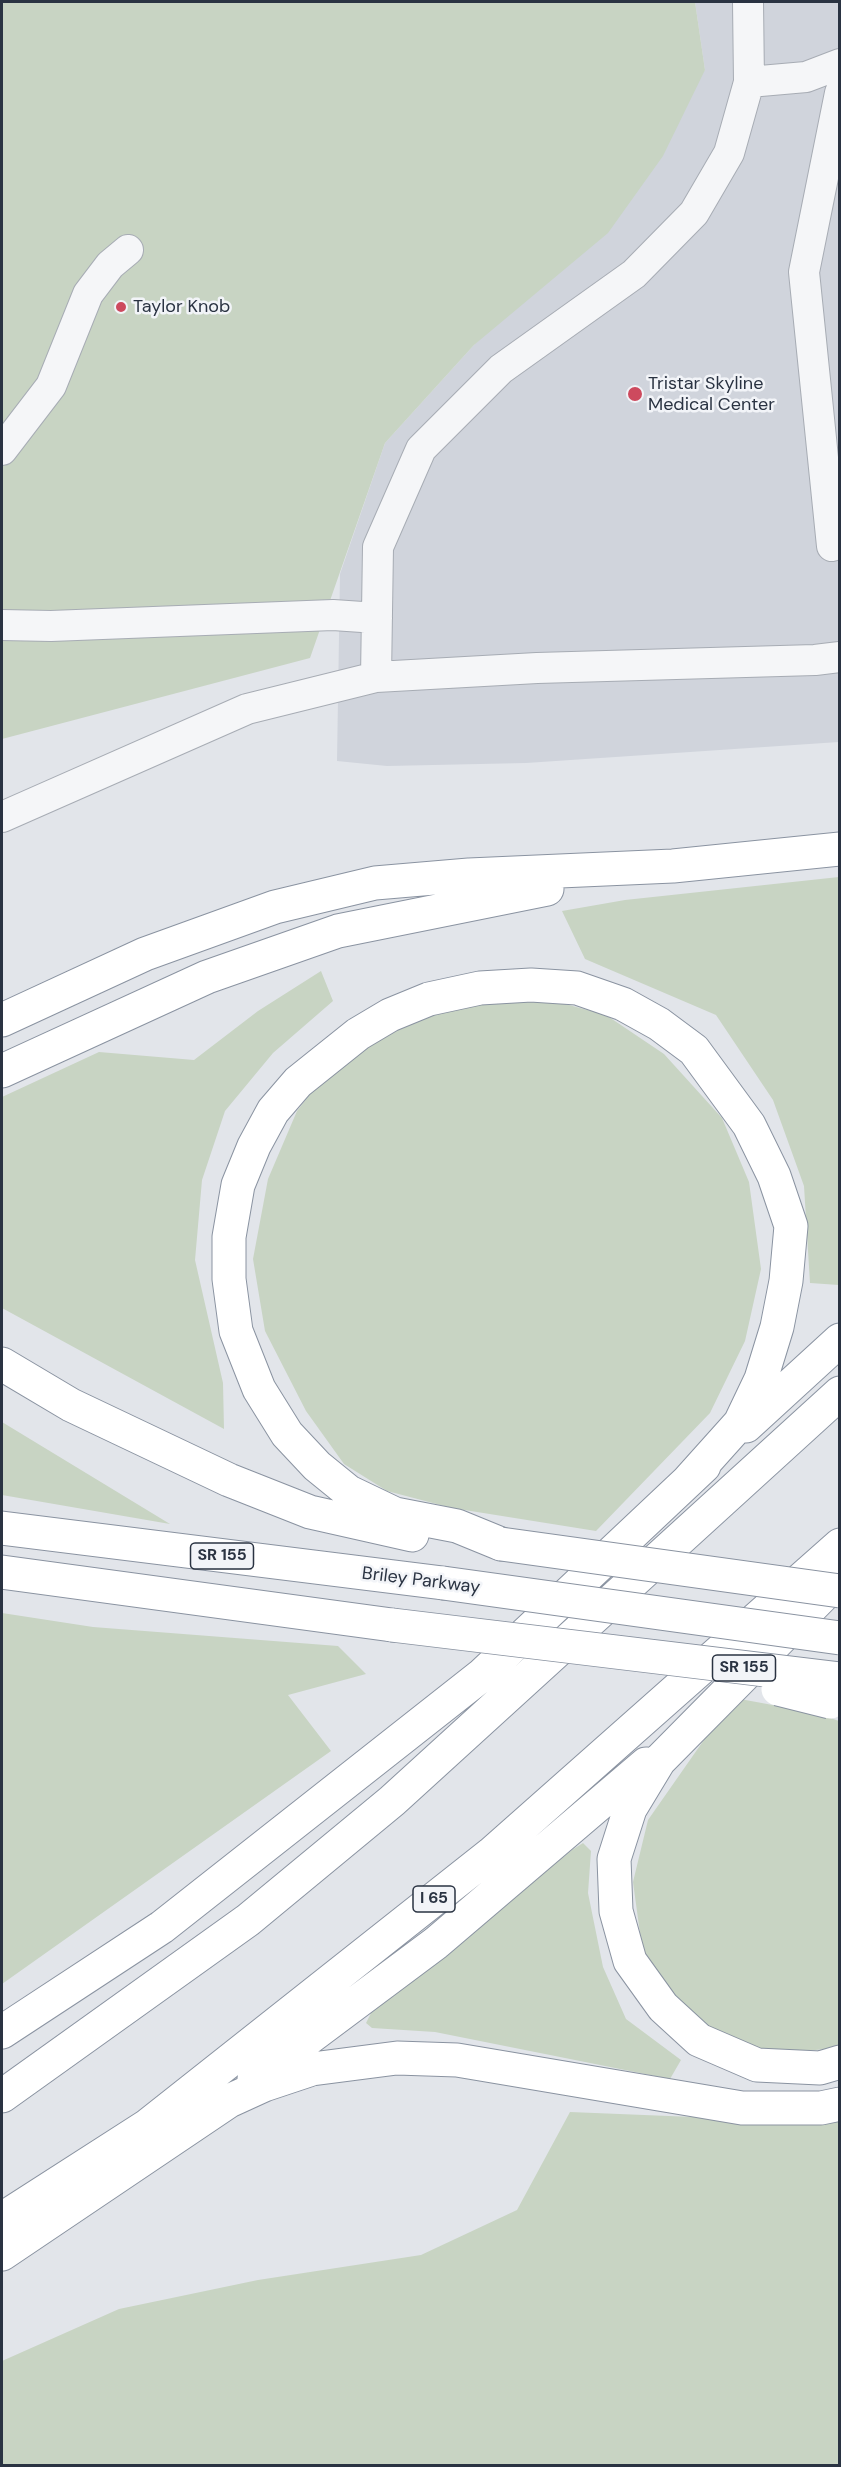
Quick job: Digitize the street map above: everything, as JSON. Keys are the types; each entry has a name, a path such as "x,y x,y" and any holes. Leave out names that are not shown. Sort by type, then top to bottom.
{"highway":[{"path":"2,1020 144,954 275,907 375,883 469,875 673,866 840,849"},
{"path":"2,1071 207,977 338,931 673,866"},
{"path":"501,1544 457,1526 395,1514 349,1492 317,1467 287,1434 259,1389 236,1331 231,1289 229,1238 238,1185 254,1146 273,1111 298,1082 358,1034 390,1015 429,999 480,988 531,985 577,988 623,1004 660,1024 694,1050 749,1125 774,1176 791,1226 786,1281 777,1327 761,1379 740,1423 688,1481"},
{"path":"2,2032 162,1927 473,1682 840,1340"},
{"path":"2,1364 70,1405 229,1480 310,1512 425,1538 501,1544 840,1591"},
{"path":"2,2096 248,1920 393,1801 840,1393"},
{"name":"Briley Parkway","path":"2,1528 443,1583 840,1638"},
{"name":"I 65","path":"2,2218 147,2126 491,1854 840,1545"},
{"path":"2,1572 648,1657 836,1696"},
{"path":"840,1578 659,1761 630,1809 614,1859 615,1911 630,1961 663,2007 699,2040 757,2065 820,2068 840,2062"},
{"path":"2,2254 211,2112 436,1943 710,1707"},
{"path":"211,2112 264,2085 312,2069 397,2058 457,2060 742,2108 821,2108 840,2104"}],"lane":[{"path":"376,677 378,547 421,448 501,369 634,274 694,213 729,153 749,81 748,2"},
{"path":"749,81 806,77 840,64"},
{"path":"832,546 804,272 840,93"},
{"path":"2,450 51,386 88,294 110,264 128,250"},
{"path":"2,625 51,626 333,615 377,618"},
{"path":"2,817 247,709 376,677 537,668 815,660 840,657"}],"shaded area":[{"name":"Tristar Skyline Medical Center","path":"695,2 839,2 839,742 526,763 387,766 337,761 340,574 385,443 474,345 705,70"}],"green space":[{"path":"2,2 695,2 705,70 663,156 608,233 474,345 385,443 310,658 2,739"},
{"path":"839,877 839,1285 810,1283 804,1186 773,1100 716,1015 585,959 562,911 625,900"},
{"path":"321,971 333,1001 273,1053 225,1111 202,1180 195,1260 223,1383 224,1429 2,1308 2,1097 99,1052 194,1060 258,1011"},
{"path":"543,998 606,1015 664,1054 722,1118 749,1182 761,1269 745,1341 710,1413 596,1531 452,1508 387,1491 344,1464 306,1411 265,1331 253,1259 268,1179 297,1111 335,1062 414,1017 480,1001"},
{"path":"2,1422 170,1524 2,1495"},
{"path":"2,1613 93,1627 338,1646 366,1674 288,1695 331,1751 2,1984"},
{"path":"740,1699 816,1713 839,1721 839,2046 781,2053 741,2046 701,2024 669,1995 642,1948 633,1882 648,1820 706,1737"},
{"path":"583,1843 591,1851 588,1893 603,1967 626,2019 681,2060 670,2079 435,2032 372,2028 366,2023 371,2013"},
{"path":"570,2112 817,2122 839,2113 839,2465 2,2465 2,2361 119,2309 258,2280 421,2255 517,2210"}],"place":[{"name":"Taylor Knob","path":"121,307"},
{"name":"Tristar Skyline Medical Center","path":"635,394"}]}
